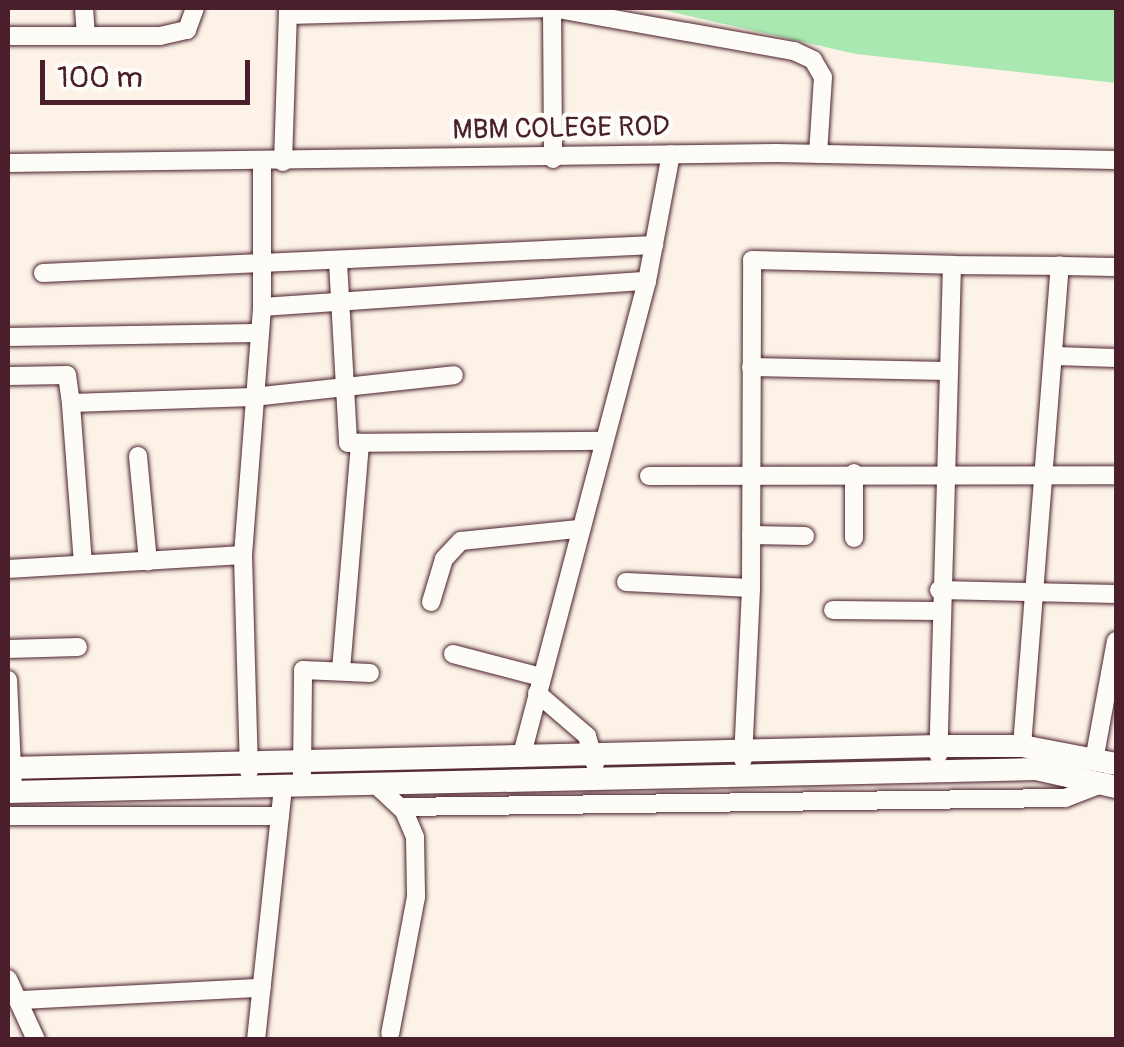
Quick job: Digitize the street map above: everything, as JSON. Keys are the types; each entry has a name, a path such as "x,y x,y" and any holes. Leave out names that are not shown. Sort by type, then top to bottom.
{"street":[{"path":"84,8 86,36"},
{"path":"8,36 174,34 187,30 194,8"},
{"path":"552,8 552,159"},
{"path":"283,162 288,11 552,8 716,33 813,60 823,77 818,154"},
{"path":"521,758 600,440 647,281 672,154"},
{"name":"MBM COLEGE ROD","path":"8,164 552,159 672,154 1116,160"},
{"path":"249,776 244,555 255,333 262,308 262,162"},
{"path":"43,273 263,266 654,245"},
{"path":"743,763 751,588 752,260 1116,267"},
{"path":"338,262 337,304 348,443 600,440"},
{"path":"938,770 938,611 952,265"},
{"path":"1022,746 1060,266"},
{"path":"262,308 647,281"},
{"path":"8,337 255,333"},
{"path":"1055,356 1116,358"},
{"path":"751,367 947,371"},
{"path":"71,403 253,397 454,375"},
{"path":"8,376 68,376 83,564"},
{"path":"341,670 360,443"},
{"path":"138,456 148,562"},
{"path":"649,476 750,472 1116,475"},
{"path":"854,473 854,538"},
{"path":"431,602 444,558 461,540 578,529"},
{"path":"751,535 805,536"},
{"path":"8,569 244,555"},
{"path":"626,582 751,588"},
{"path":"939,590 1116,594"},
{"path":"833,610 938,611"},
{"path":"1111,776 1116,641"},
{"path":"8,649 78,647"},
{"path":"453,654 539,685 580,728 595,767"},
{"path":"256,1040 280,816 296,778 299,676 311,668 370,672"},
{"path":"8,680 14,784 8,816 280,816"},
{"path":"14,784 249,776 374,783 595,767 743,763 938,746 1022,746 1111,776"},
{"path":"296,778 521,758 595,767"},
{"path":"743,763 879,771 1036,769 1111,776"},
{"path":"878,800 879,771"},
{"path":"14,784 249,776"},
{"path":"400,808 1065,798 1111,776"},
{"path":"374,783 400,808 415,837 416,897 390,1034"},
{"path":"8,980 21,1000 36,1040"},
{"path":"21,1000 262,988"}],"green space":[{"path":"654,8 1116,8 1116,83 856,54"}]}
